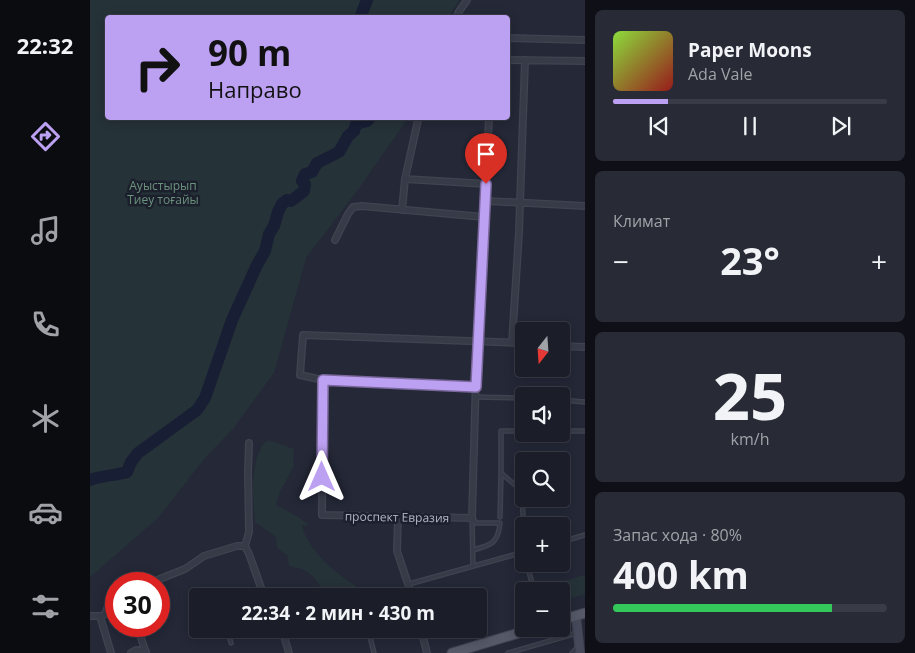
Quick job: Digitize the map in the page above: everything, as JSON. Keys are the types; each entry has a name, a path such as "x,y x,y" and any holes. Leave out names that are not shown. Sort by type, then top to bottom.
{"main road":[{"path":"452,653 515,634"}],"street":[{"path":"458,15 467,0"},
{"path":"510,38 585,40"},
{"path":"510,60 585,61"},
{"path":"476,387 323,380 300,375 303,335 477,340 512,343 525,60"},
{"path":"402,210 405,179 418,120"},
{"path":"472,518 477,340 489,120"},
{"path":"405,179 486,184"},
{"path":"486,201 585,206"},
{"path":"335,240 353,207 362,206 484,217"},
{"path":"570,346 585,347"},
{"name":"проспект Евразия","path":"323,380 322,515 472,518"},
{"path":"249,443 249,532 245,546 250,554 261,588"},
{"path":"398,516 397,551 409,588"},
{"path":"170,575 185,569 204,556 237,546 245,546"},
{"path":"105,609 102,615 111,653"},
{"path":"90,616 105,614"},
{"path":"580,614 578,633 580,649"},
{"path":"141,637 146,653"},
{"path":"285,638 289,653"},
{"path":"423,638 427,653"},
{"path":"131,653 136,650 146,653"}],"lane":[{"path":"475,397 515,398"},
{"path":"570,401 585,402"},
{"path":"500,517 501,431 515,431"},
{"path":"570,431 585,431"},
{"path":"501,473 522,491 523,517"},
{"path":"472,518 476,523 500,523 498,536 492,543 473,550"},
{"path":"472,518 473,566"},
{"path":"570,539 585,535"},
{"path":"408,584 515,554"},
{"path":"508,653 578,633"},
{"path":"230,638 231,643"},
{"path":"370,638 374,653"},
{"path":"572,653 580,649"}],"green space":[{"name":"Ауыстырып Тиеу тоғайы","path":"90,0 459,0 450,15 105,15 105,120 407,120 360,187 306,258 274,373 233,429 204,459 158,518 90,577"},
{"path":"269,440 294,449 294,466 279,494 276,505 307,523 309,526 302,525 312,547 330,567 360,588 320,588 312,575 301,569 289,566 287,555 277,548 276,537 255,522 253,484 255,465 264,443"},
{"path":"585,575 585,594 570,598 570,582 562,582"}],"waterway":[{"path":"361,15 367,0"},
{"path":"90,480 127,472 131,462 138,453 197,410 205,398 232,320 265,251 269,234 282,204 287,200 291,201 304,191 305,184 302,181 305,174 312,172 317,163 339,152 348,136 354,131 356,124 368,120"}],"route":[{"path":"322,477 323,380 476,387 486,184"}]}
